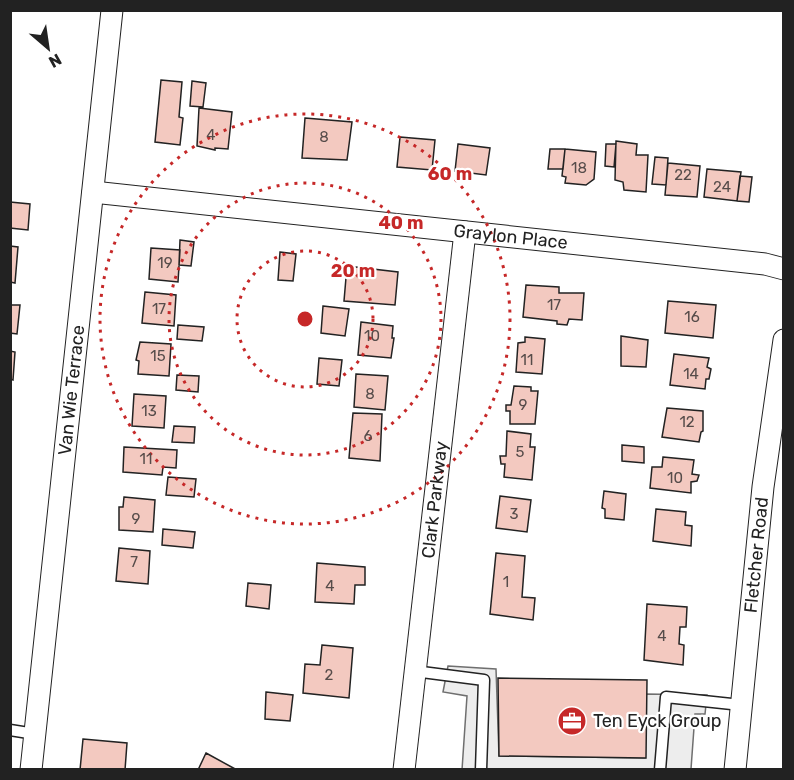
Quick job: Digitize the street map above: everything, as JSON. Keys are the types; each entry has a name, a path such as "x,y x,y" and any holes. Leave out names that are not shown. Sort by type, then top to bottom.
{"street":[{"name":"Van Wie Terrace","path":"31,770 112,10"},
{"name":"Graylon Place","path":"93,192 765,264 783,269"},
{"name":"Clark Parkway","path":"404,770 465,232"},
{"name":"Fletcher Road","path":"735,770 763,487 783,340"}],"lane":[{"path":"414,671 483,680 481,770"},
{"path":"660,770 666,698 741,705"},
{"path":"10,730 34,734"}],"shaded area":[{"path":"448,666 496,669 499,756 645,758 646,694 707,695 705,714 695,714 691,769 462,770 467,696 443,692"}],"building":[{"path":"161,80 182,82 179,117 183,118 180,145 155,142"},
{"path":"192,81 206,83 203,107 190,106"},
{"path":"199,108 232,112 228,149 215,148 215,150 197,146"},
{"path":"305,118 352,122 347,160 302,158"},
{"path":"400,137 435,140 432,170 397,167"},
{"path":"616,141 637,144 636,155 648,155 646,192 624,190 623,182 615,180"},
{"path":"458,144 490,148 486,175 455,171"},
{"path":"606,144 616,144 614,167 605,166"},
{"path":"550,149 565,149 563,169 548,169"},
{"path":"565,149 596,152 594,179 586,185 565,183 566,177 562,176"},
{"path":"655,157 668,158 666,185 652,184"},
{"path":"668,163 700,166 697,197 665,195"},
{"path":"707,169 741,172 737,201 704,197"},
{"path":"740,176 752,177 749,202 737,201"},
{"path":"10,202 30,204 28,230 10,228"},
{"path":"180,240 194,242 191,266 179,265"},
{"path":"10,246 18,247 15,283 10,282"},
{"path":"151,248 180,250 178,282 149,279"},
{"path":"280,252 296,254 293,281 278,280"},
{"path":"347,266 398,272 395,305 344,301"},
{"path":"526,285 559,287 559,293 584,293 582,320 569,319 567,325 557,324 557,321 523,317"},
{"path":"145,292 176,295 174,326 142,323"},
{"path":"668,301 716,305 713,338 665,333"},
{"path":"10,305 20,305 17,334 10,333"},
{"path":"323,306 349,309 345,336 321,333"},
{"path":"361,322 393,326 391,358 358,355"},
{"path":"178,325 204,327 202,341 177,339"},
{"path":"621,336 648,340 646,367 621,366"},
{"path":"525,337 545,339 542,374 516,372 518,343 525,342"},
{"path":"140,342 171,344 169,376 138,374 139,361 136,360"},
{"path":"10,351 15,352 13,380 10,379"},
{"path":"674,354 709,358 707,367 711,369 709,379 706,379 705,389 670,385"},
{"path":"319,358 342,360 339,386 317,384"},
{"path":"356,374 388,376 385,410 354,407"},
{"path":"177,375 199,376 198,392 176,390"},
{"path":"514,386 531,387 531,391 538,391 535,424 510,424 510,411 506,411 506,405 511,405"},
{"path":"134,394 166,396 164,428 132,426"},
{"path":"667,408 703,411 703,431 699,442 662,437"},
{"path":"353,413 382,414 380,461 349,458"},
{"path":"174,426 195,427 194,443 172,442"},
{"path":"507,431 531,434 530,447 535,447 532,480 504,477 505,464 501,464 500,456 506,456"},
{"path":"622,445 644,447 644,463 622,461"},
{"path":"124,447 177,450 176,468 163,467 162,475 123,472"},
{"path":"663,457 694,460 692,474 699,475 697,481 691,482 691,493 650,488 652,467 662,467"},
{"path":"168,477 196,479 194,497 166,495"},
{"path":"604,491 626,494 624,520 605,518 605,509 602,508"},
{"path":"500,496 531,500 527,532 496,528"},
{"path":"124,497 155,500 153,532 119,530 119,507 123,507"},
{"path":"656,509 686,512 685,525 692,526 691,546 653,541"},
{"path":"163,529 195,532 193,548 162,545"},
{"path":"119,548 150,551 148,584 116,581"},
{"path":"496,553 525,556 522,597 535,598 533,620 490,614"},
{"path":"317,563 365,567 365,585 355,585 354,604 315,602"},
{"path":"248,583 271,585 269,609 246,606"},
{"path":"647,604 687,607 686,627 680,627 679,644 684,645 683,665 644,660"},
{"path":"322,645 353,648 349,698 303,693 305,664 320,665"},
{"name":"Ten Eyck Group","path":"498,678 647,680 646,758 499,756"},
{"path":"266,692 293,695 290,721 265,719"},
{"path":"83,739 127,743 125,770 80,770"},
{"path":"206,753 237,770 198,770"}],"place":[{"name":"Ten Eyck Group","path":"572,721"}]}
